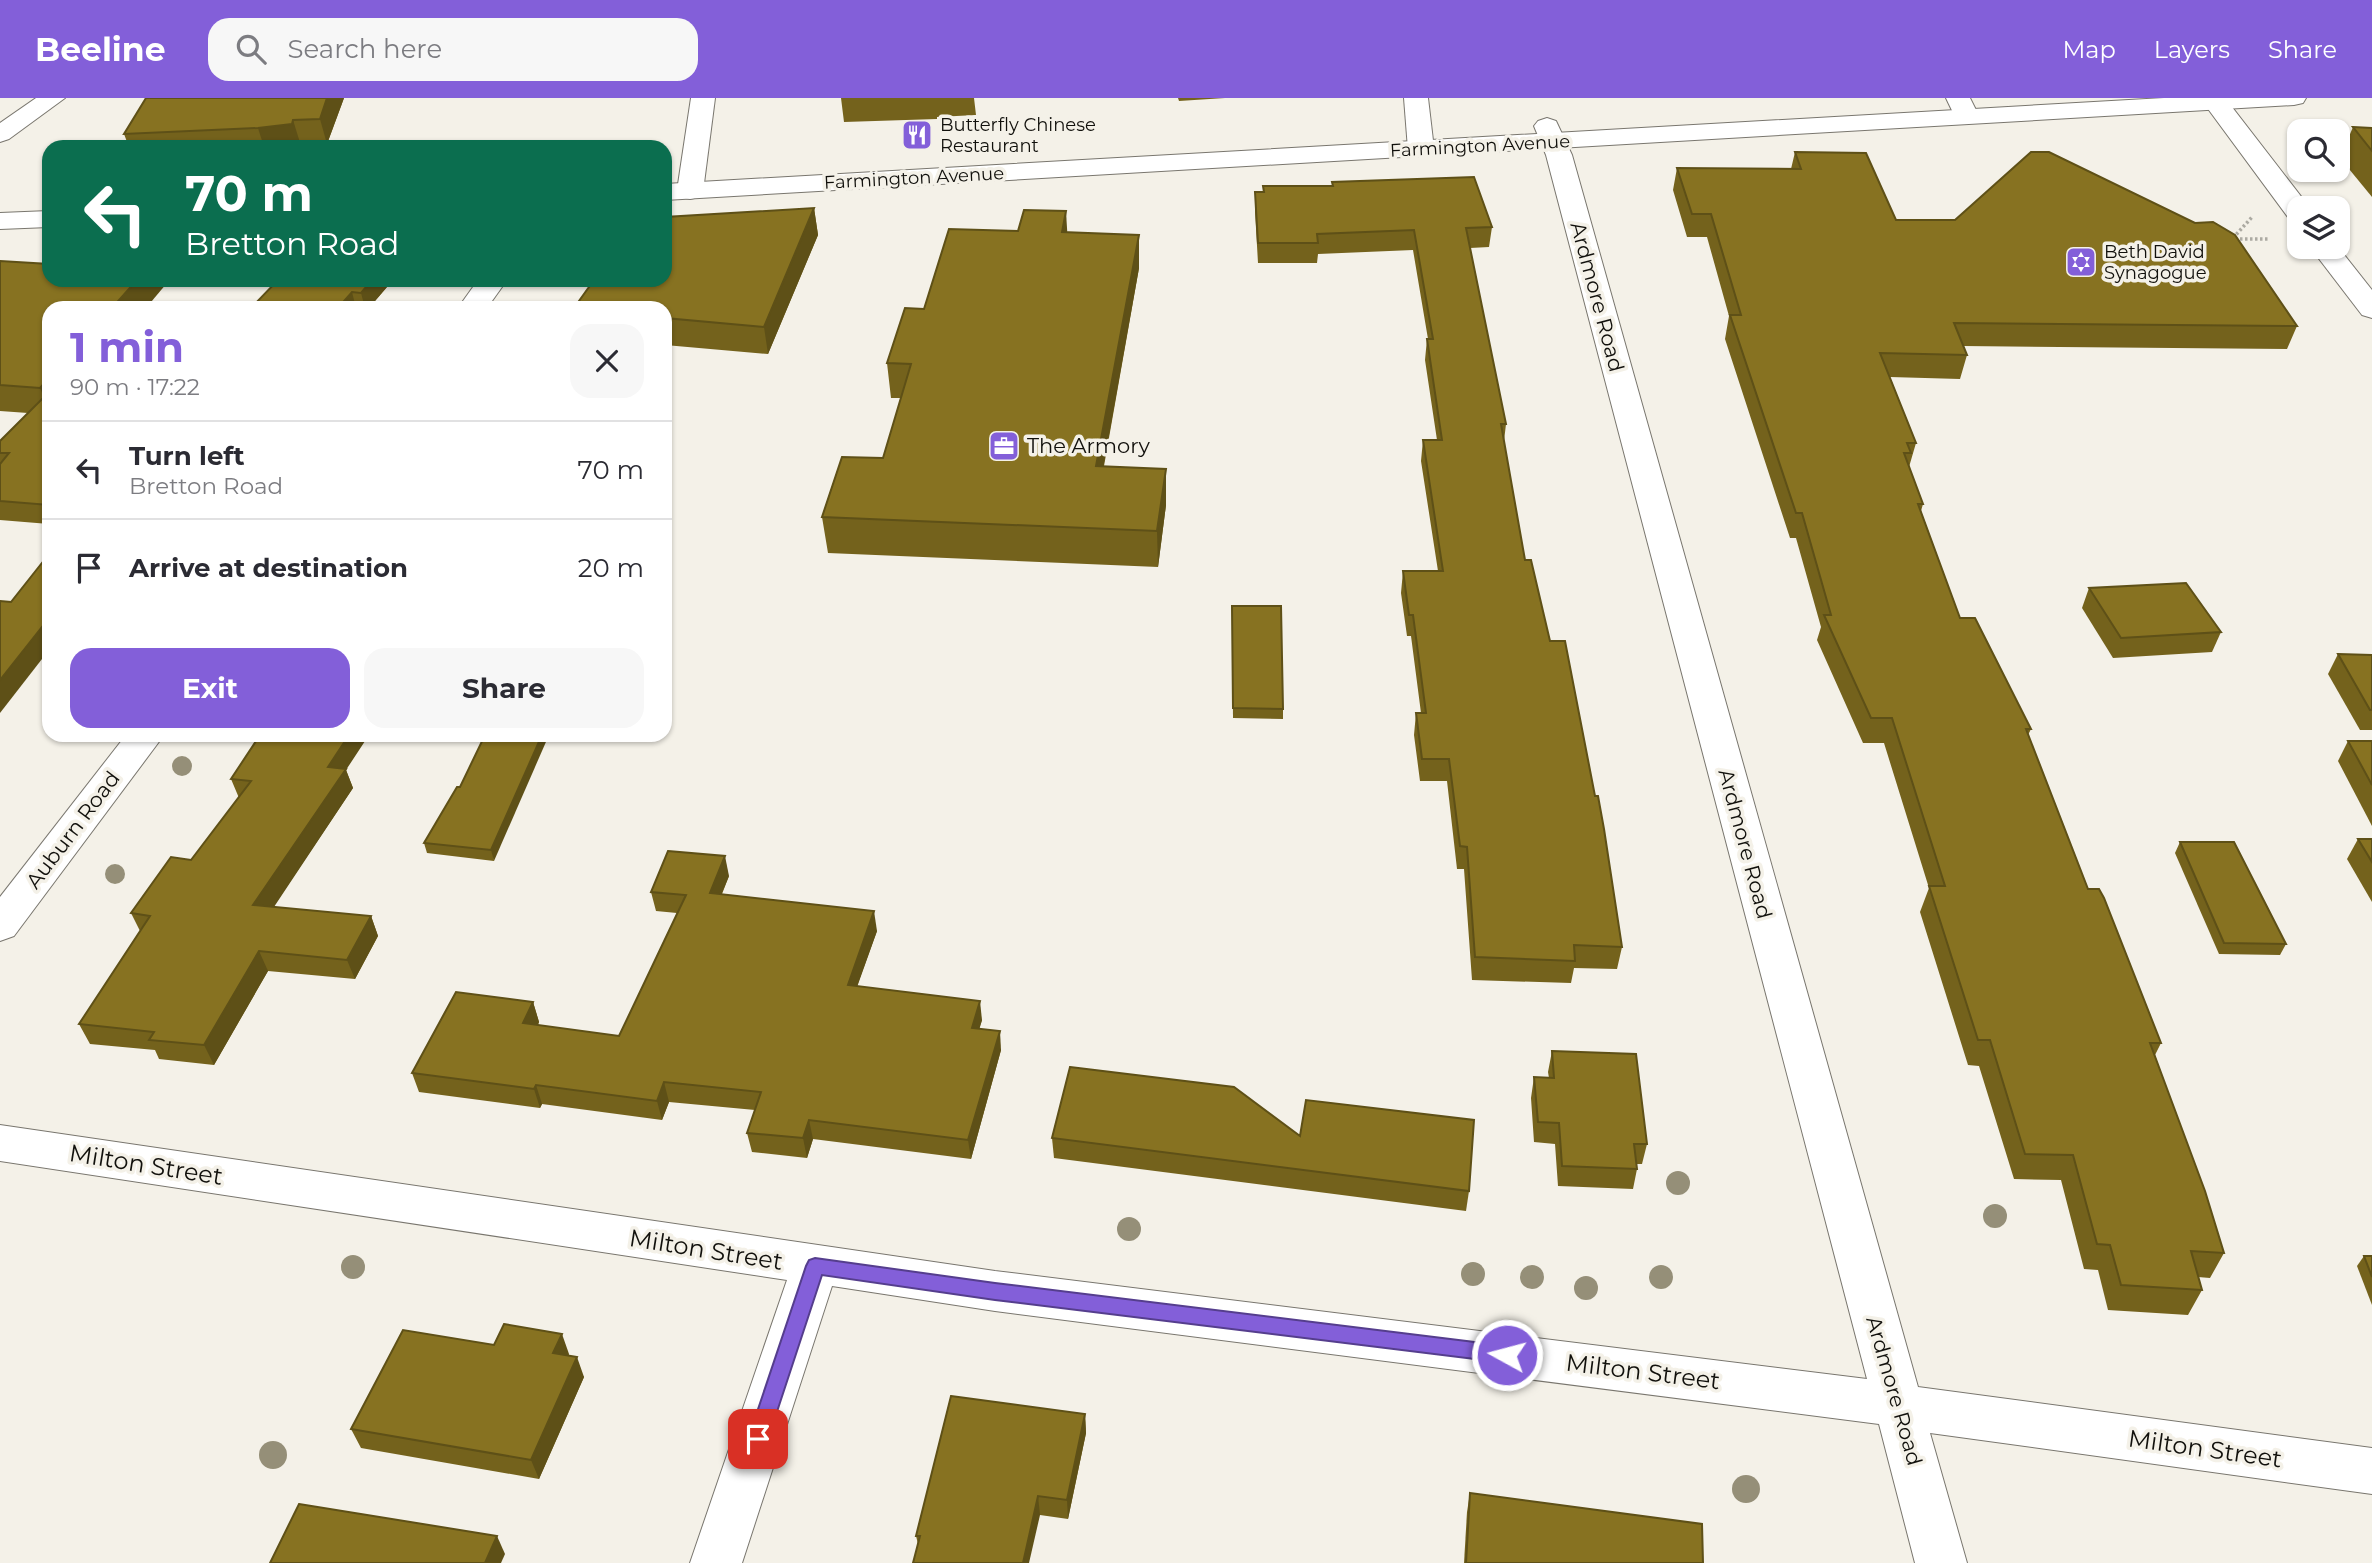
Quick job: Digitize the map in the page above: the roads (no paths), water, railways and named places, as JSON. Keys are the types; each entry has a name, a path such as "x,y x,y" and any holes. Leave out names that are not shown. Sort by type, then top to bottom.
{"street":[{"path":"0,134 53,98"},
{"path":"683,186 703,98"},
{"path":"1416,98 1420,141"},
{"name":"Farmington Avenue","path":"683,186 1551,134 2047,98"},
{"name":"Farmington Avenue","path":"1961,106 2294,98"},
{"path":"2214,100 2287,197"},
{"name":"Ardmore Road","path":"1551,134 1941,1563"},
{"path":"0,221 42,219"},
{"path":"2333,259 2372,309"},
{"name":"Auburn Road","path":"0,926 141,742"},
{"name":"Milton Street","path":"0,1143 995,1291 1897,1405 2372,1471"},
{"path":"716,1563 815,1266"}],"place":[{"name":"Butterfly Chinese Restaurant","path":"917,135"},
{"name":"Beth David Synagogue","path":"2081,262"},
{"name":"The Armory","path":"1004,446"}]}
